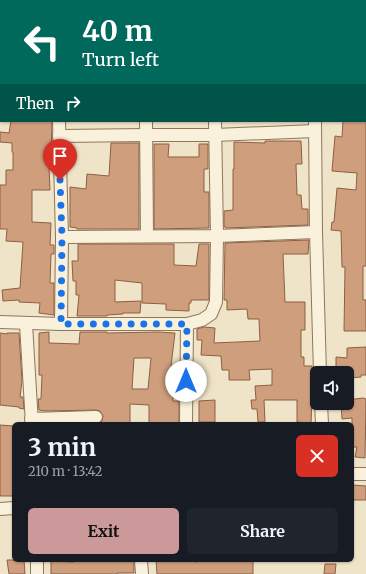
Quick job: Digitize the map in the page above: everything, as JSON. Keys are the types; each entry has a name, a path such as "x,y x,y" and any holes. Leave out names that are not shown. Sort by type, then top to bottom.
{"street":[{"path":"59,122 62,237 61,324"},
{"path":"146,122 147,236"},
{"path":"0,322 26,324 187,324 202,320 211,314 216,302 217,236 215,122"},
{"path":"59,136 215,135 315,126 320,366"},
{"path":"62,237 217,236 316,232"},
{"path":"26,324 32,421 96,417"},
{"path":"186,422 187,324"},
{"path":"321,410 322,422"},
{"path":"354,474 366,474"},
{"path":"0,509 12,508"},
{"path":"37,562 38,574"},
{"path":"141,562 142,574"}],"building":[{"path":"11,122 52,122 51,158 53,167 49,167 50,190 32,190 32,222 51,223 50,245 54,245 54,254 51,254 50,283 54,283 54,315 39,313 40,303 19,302 19,300 3,301 2,290 20,288 23,242 6,241 7,229 0,229 0,185 6,185 6,170 13,170 13,152 12,143 0,142 0,132 9,133"},
{"path":"343,122 366,122 366,266 363,266 363,300 366,300 366,331 344,331 345,267 342,267 341,231 331,230 332,222 334,222 337,188 356,190 357,173 332,171 335,136 342,137"},
{"path":"265,141 301,141 302,164 296,164 297,195 301,195 302,209 308,209 308,225 226,228 224,227 224,211 233,210 234,142 265,143"},
{"path":"111,143 139,143 139,229 77,229 70,227 70,187 86,189 87,174 109,176"},
{"path":"154,144 169,144 168,157 199,157 199,144 208,144 208,169 204,169 204,192 209,192 209,228 154,229"},
{"path":"309,240 308,254 283,254 285,302 305,302 305,330 301,330 301,357 304,357 304,366 310,366 311,422 297,422 297,400 264,400 265,422 258,422 257,409 252,409 251,400 256,400 255,386 272,385 272,369 249,370 250,380 229,380 229,370 222,370 221,356 201,355 202,340 197,340 197,329 204,327 215,328 214,343 260,341 259,319 248,319 247,309 227,310 227,300 224,300 225,243"},
{"path":"78,244 174,244 174,265 196,266 199,244 209,244 209,300 191,300 191,303 189,303 189,311 166,310 166,304 142,303 142,283 115,280 115,302 141,301 140,313 123,313 107,316 77,316 79,295 76,295 76,281 73,281 72,261 78,261"},
{"path":"49,332 49,343 79,344 80,332 175,333 171,366 174,366 173,401 179,401 179,422 149,422 149,405 130,404 130,422 101,422 103,416 100,411 96,410 39,410 38,399 41,399 42,375 39,375 39,333","holes":["134,358 151,358 148,389 132,389"]},
{"path":"0,333 19,333 22,381 20,397 23,397 24,409 0,405"},
{"path":"366,347 366,375 354,378 354,366 336,366 336,357 347,358 347,348"},
{"path":"354,399 366,399 365,458 355,457 357,447 354,447 354,422 352,422 352,418 342,419 341,410 354,410"},
{"path":"215,400 215,422 199,422 199,401"},
{"path":"0,425 12,426 12,496 0,496"},
{"path":"354,485 366,486 366,500 354,500"},
{"path":"7,560 12,560 12,562 24,562 25,574 9,574"},
{"path":"51,562 134,562 134,573 51,574"},
{"path":"156,562 253,562 253,574 157,574"},
{"path":"325,564 336,564 335,574 324,574"}],"route":[{"path":"60,180 62,237 61,324 187,324 186,381"}]}
